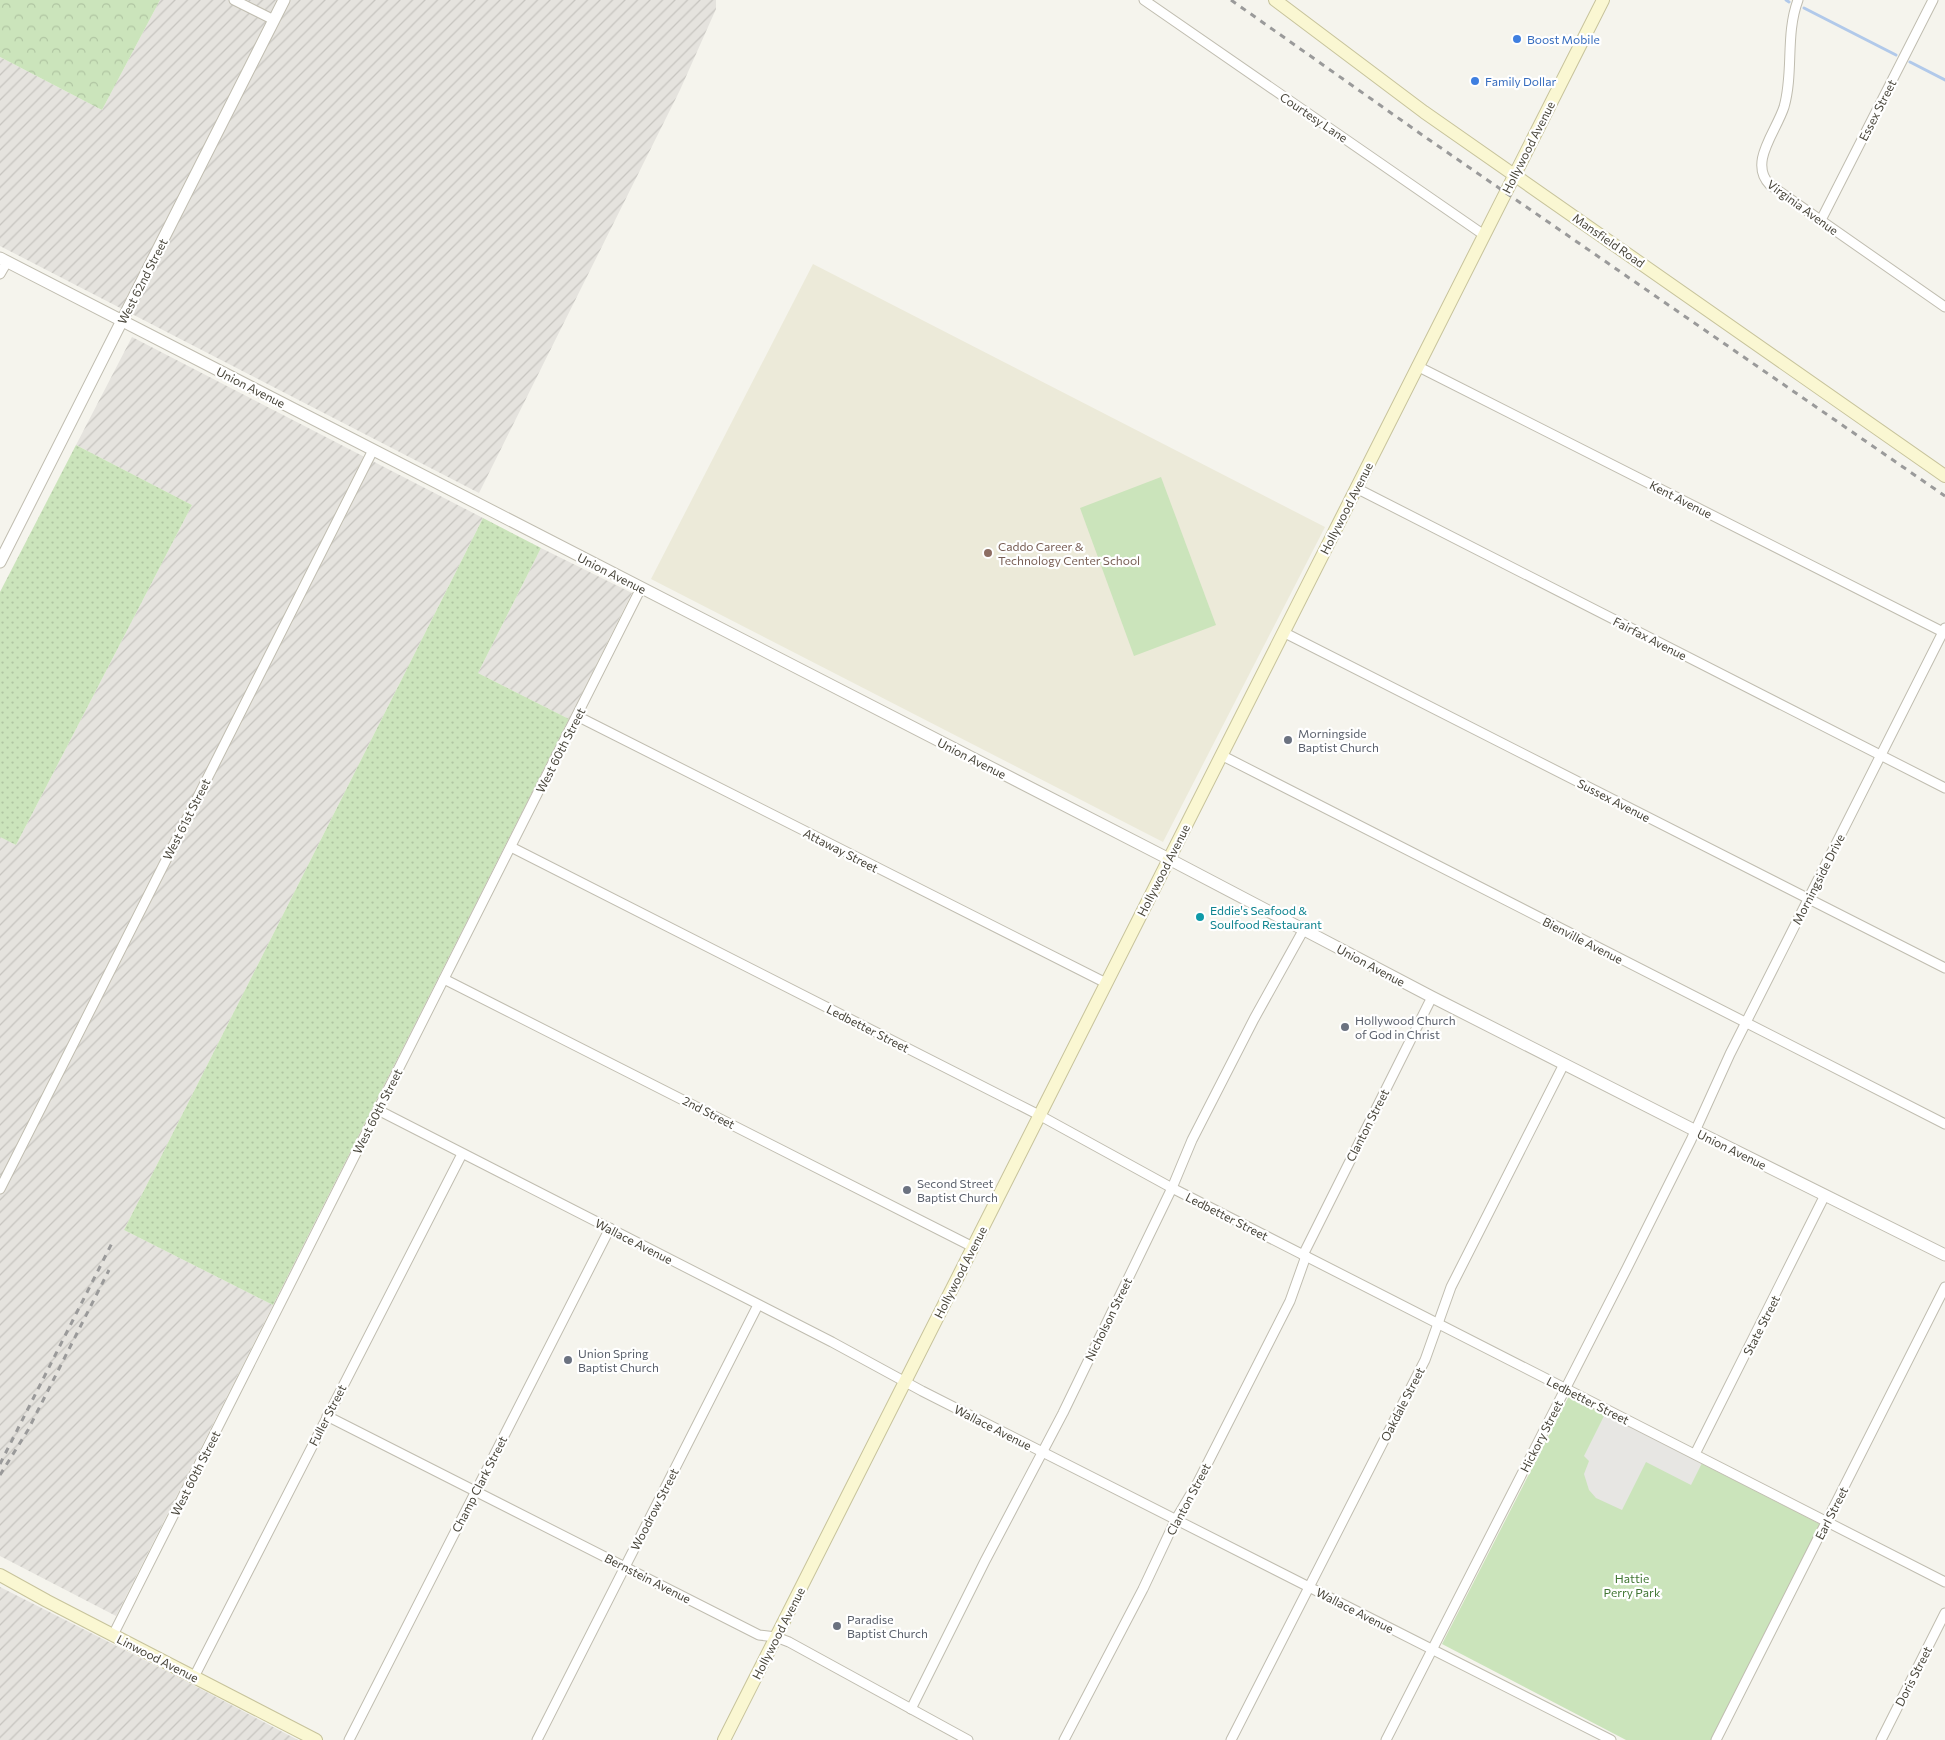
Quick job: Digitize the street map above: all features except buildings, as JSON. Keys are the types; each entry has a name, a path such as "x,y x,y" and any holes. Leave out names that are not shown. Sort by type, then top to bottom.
{"main road":[{"name":"Mansfield Road","path":"1275,0 1424,112 1945,476"},
{"name":"Hollywood Avenue","path":"724,1740 1603,0"},
{"name":"Linwood Avenue","path":"0,1575 316,1740"}],"street":[{"path":"234,0 274,20"},
{"name":"West 62nd Street","path":"0,562 284,0"},
{"name":"Courtesy Lane","path":"1144,0 1484,235"},
{"name":"Virginia Avenue","path":"1798,0 1791,27 1786,97 1779,120 1761,162 1764,180 1945,307"},
{"name":"Essex Street","path":"1821,220 1933,0"},
{"path":"0,274 3,260"},
{"name":"Union Avenue","path":"3,260 1304,928 1432,997 1945,1255"},
{"name":"Kent Avenue","path":"1417,366 1944,631"},
{"name":"West 61st Street","path":"0,1189 373,450"},
{"name":"Fairfax Avenue","path":"1356,488 1945,788"},
{"name":"West 60th Street","path":"113,1635 641,588"},
{"name":"Morningside Drive","path":"1694,1130 1808,898 1944,631"},
{"name":"Sussex Avenue","path":"1283,632 1945,968"},
{"name":"Attaway Street","path":"577,716 1106,983"},
{"name":"Bienville Avenue","path":"1221,755 1945,1124"},
{"name":"Ledbetter Street","path":"511,847 1039,1115 1172,1188 1945,1582"},
{"name":"Nicholson Street","path":"911,1709 1041,1452 1063,1414 1172,1188 1192,1140 1304,928"},
{"name":"2nd Street","path":"444,979 973,1247"},
{"name":"Clanton Street","path":"1064,1740 1143,1589 1176,1519 1198,1482 1290,1301 1304,1255 1432,997"},
{"name":"Oakdale Street","path":"1231,1740 1425,1360 1434,1338 1437,1323 1459,1271 1564,1064"},
{"name":"Wallace Avenue","path":"378,1110 832,1342 1041,1452 1611,1740"},
{"name":"Hickory Street","path":"1386,1740 1691,1140 1694,1130"},
{"name":"Fuller Street","path":"194,1677 462,1154"},
{"name":"State Street","path":"1695,1454 1825,1196"},
{"name":"Champ Clark Street","path":"349,1740 610,1228"},
{"name":"Earl Street","path":"1716,1740 1945,1287"},
{"name":"Woodrow Street","path":"537,1740 758,1305"},
{"name":"Bernstein Avenue","path":"327,1416 759,1635 776,1637 788,1642 968,1740"},
{"name":"Doris Street","path":"1881,1740 1945,1613"}],"shaded area":[{"path":"160,0 716,0 716,9 680,90 479,493 0,246 0,57 102,110"},
{"name":"Caddo Career & Technology Center School","path":"813,264 1325,527 1163,842 651,579"},
{"path":"132,337 483,518 124,1230 273,1305 116,1616 0,1556 0,837 16,845 192,505 76,445"},
{"path":"541,548 632,593 569,719 478,673"},
{"path":"1605,1414 1702,1463 1691,1485 1646,1462 1622,1510 1596,1498 1589,1490 1584,1474 1589,1461 1584,1456"},
{"path":"0,1587 174,1675 298,1740 0,1740"}],"green space":[{"path":"0,0 160,0 102,110 0,57"},
{"path":"76,445 192,505 16,845 0,837 0,592"},
{"path":"1161,477 1216,625 1134,656 1080,508"},
{"path":"483,518 541,548 478,673 569,719 273,1305 124,1230"},
{"name":"Hattie Perry Park","path":"1569,1396 1820,1524 1712,1740 1626,1740 1442,1644"}],"waterway":[{"path":"1804,8 1896,55"},
{"path":"1910,62 1945,80"}],"railway":[{"path":"1231,0 1428,139 1945,496"},
{"path":"0,1464 113,1241"},
{"path":"0,1475 28,1430 109,1270"}],"place":[{"name":"Boost Mobile","path":"1517,39"},
{"name":"Family Dollar","path":"1475,81"},
{"name":"Caddo Career & Technology Center School","path":"988,553"},
{"name":"Morningside Baptist Church","path":"1288,740"},
{"name":"Eddie's Seafood & Soulfood Restaurant","path":"1200,917"},
{"name":"Hollywood Church of God in Christ","path":"1345,1027"},
{"name":"Second Street Baptist Church","path":"907,1190"},
{"name":"Union Spring Baptist Church","path":"568,1360"},
{"name":"Paradise Baptist Church","path":"837,1626"}]}
